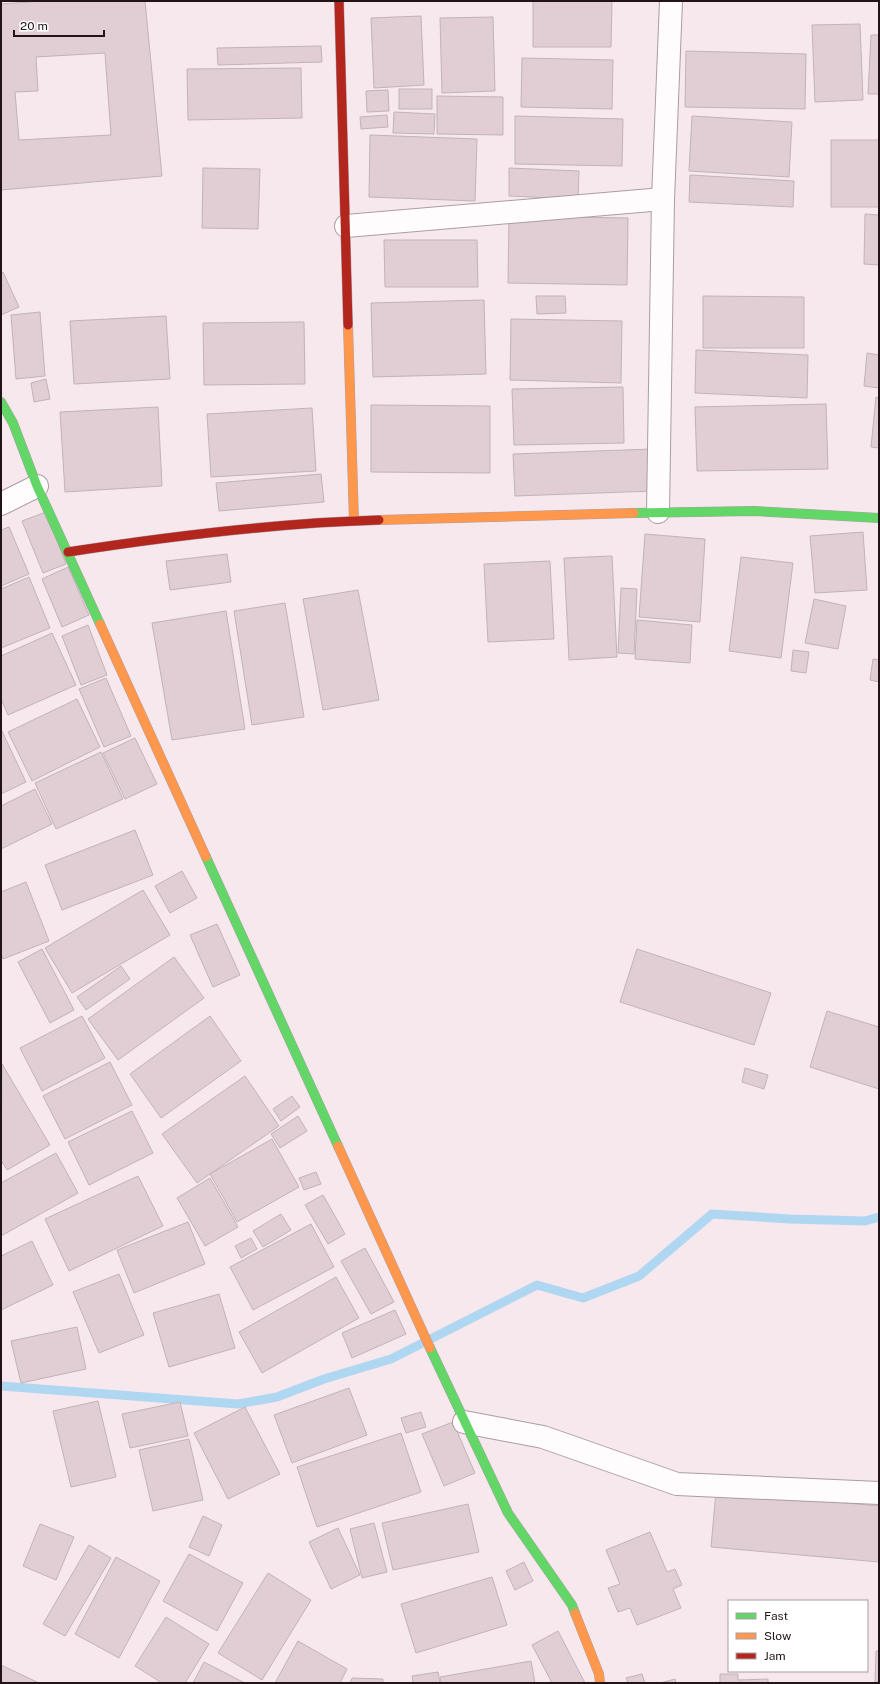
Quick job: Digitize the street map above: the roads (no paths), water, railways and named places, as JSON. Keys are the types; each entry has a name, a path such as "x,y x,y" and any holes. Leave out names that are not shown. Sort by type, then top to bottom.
{"street":[{"path":"339,1 354,521"},
{"path":"658,512 663,199 672,1"},
{"path":"346,226 663,199"},
{"path":"1,402 13,423 37,486 464,1422 508,1513 572,1605 599,1674 600,1683"},
{"path":"1,504 37,486"},
{"path":"68,552 120,544 274,526 354,521 658,512 754,511 879,518"},
{"path":"464,1422 543,1437 677,1484 879,1494"}],"waterway":[{"path":"1,1386 238,1404 277,1397 324,1379 391,1359 537,1285 583,1298 639,1276 712,1214 790,1219 865,1221 879,1217"}]}
